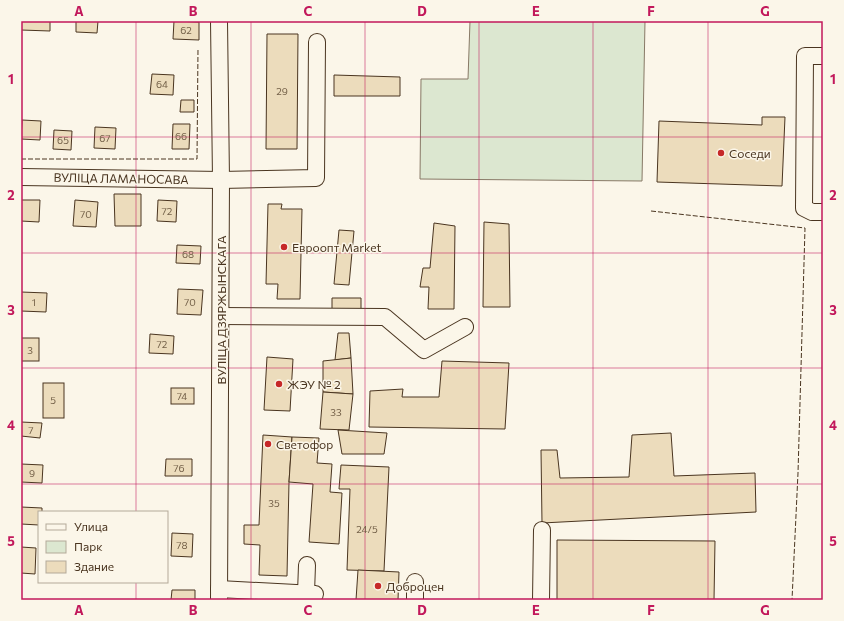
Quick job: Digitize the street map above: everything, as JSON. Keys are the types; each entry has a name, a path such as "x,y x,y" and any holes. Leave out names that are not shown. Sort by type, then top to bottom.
{"street":[{"name":"ВУЛІЦА ДЗЯРЖЫНСКАГА","path":"219,21 222,180 219,594"},
{"name":"ВУЛІЦА ЛАМАНОСАВА","path":"21,177 222,180 316,178 317,42"},
{"path":"823,56 805,56 804,208 812,212 823,212"},
{"path":"221,316 384,317 424,350 465,327"},
{"path":"541,600 542,530"},
{"path":"219,594 310,594 307,565"},
{"path":"415,582 415,600"}],"green space":[{"path":"470,21 645,21 642,181 420,179 421,79 468,79"}],"building":[{"path":"21,21 50,21 50,31 21,30"},
{"path":"76,21 98,21 97,33 76,32"},
{"path":"174,21 199,22 199,40 173,39"},
{"path":"267,34 298,34 297,149 266,149"},
{"path":"152,74 174,75 173,95 150,94"},
{"path":"334,75 400,77 400,96 334,96"},
{"path":"181,100 194,100 194,112 180,112"},
{"name":"Соседи","path":"762,117 785,117 782,186 657,182 659,121 762,125"},
{"path":"22,120 41,121 40,140 21,139"},
{"path":"173,124 190,124 189,149 172,149"},
{"path":"95,127 116,128 115,149 94,148"},
{"path":"54,130 72,131 71,150 53,149"},
{"path":"114,194 141,194 141,226 115,226"},
{"path":"21,200 40,200 39,222 21,221"},
{"path":"75,200 98,202 96,227 73,226"},
{"path":"158,200 177,201 176,222 157,221"},
{"name":"Евроопт Market","path":"268,204 282,204 281,209 302,209 300,299 277,299 278,284 266,284"},
{"path":"484,222 509,224 510,307 483,307"},
{"path":"434,223 455,226 454,309 428,309 429,287 420,287 423,268 430,268"},
{"path":"339,230 354,231 349,285 334,284"},
{"path":"177,245 201,246 200,264 176,263"},
{"path":"178,289 203,290 201,315 177,314"},
{"path":"21,292 47,293 46,312 21,311"},
{"path":"332,298 361,298 361,313 332,312"},
{"path":"338,333 349,333 351,358 335,360"},
{"path":"150,334 174,336 173,354 149,353"},
{"path":"21,338 39,338 39,361 21,361"},
{"name":"ЖЭУ № 2","path":"267,357 293,359 290,411 264,410"},
{"path":"351,358 353,394 323,392 323,361"},
{"path":"442,361 509,363 505,429 369,427 370,391 403,389 402,397 439,397"},
{"path":"43,383 64,383 64,418 43,418"},
{"path":"171,388 194,388 194,404 171,404"},
{"path":"323,392 353,394 349,430 320,429"},
{"path":"21,422 42,423 40,438 21,436"},
{"path":"338,430 387,433 384,454 342,454"},
{"path":"671,433 674,476 755,473 756,512 542,523 541,450 557,450 560,478 629,477 632,435"},
{"path":"263,435 292,437 289,482 287,576 259,575 260,545 244,544 244,525 259,525"},
{"path":"292,437 319,438 317,463 332,464 330,492 342,493 339,544 309,542 313,484 289,482"},
{"path":"166,459 192,459 192,476 165,476"},
{"path":"21,464 43,465 42,483 21,482"},
{"path":"341,465 389,467 384,571 347,570 350,489 339,489"},
{"path":"21,507 42,508 42,511 38,511 38,525 21,524"},
{"path":"172,533 193,534 192,557 171,556"},
{"path":"557,540 715,541 714,600 557,600"},
{"path":"21,547 36,548 35,574 21,573"},
{"name":"Доброцен","path":"358,570 399,572 398,600 356,600"},
{"path":"172,590 195,590 195,600 171,600"}],"fence":[{"path":"21,159 197,159 198,49"},
{"path":"651,211 805,228 798,473 792,600"}],"place":[{"name":"Соседи","path":"721,153"},
{"name":"Евроопт Market","path":"284,247"},
{"name":"ЖЭУ № 2","path":"279,384"},
{"name":"Светофор","path":"268,444"},
{"name":"Доброцен","path":"378,586"}]}
